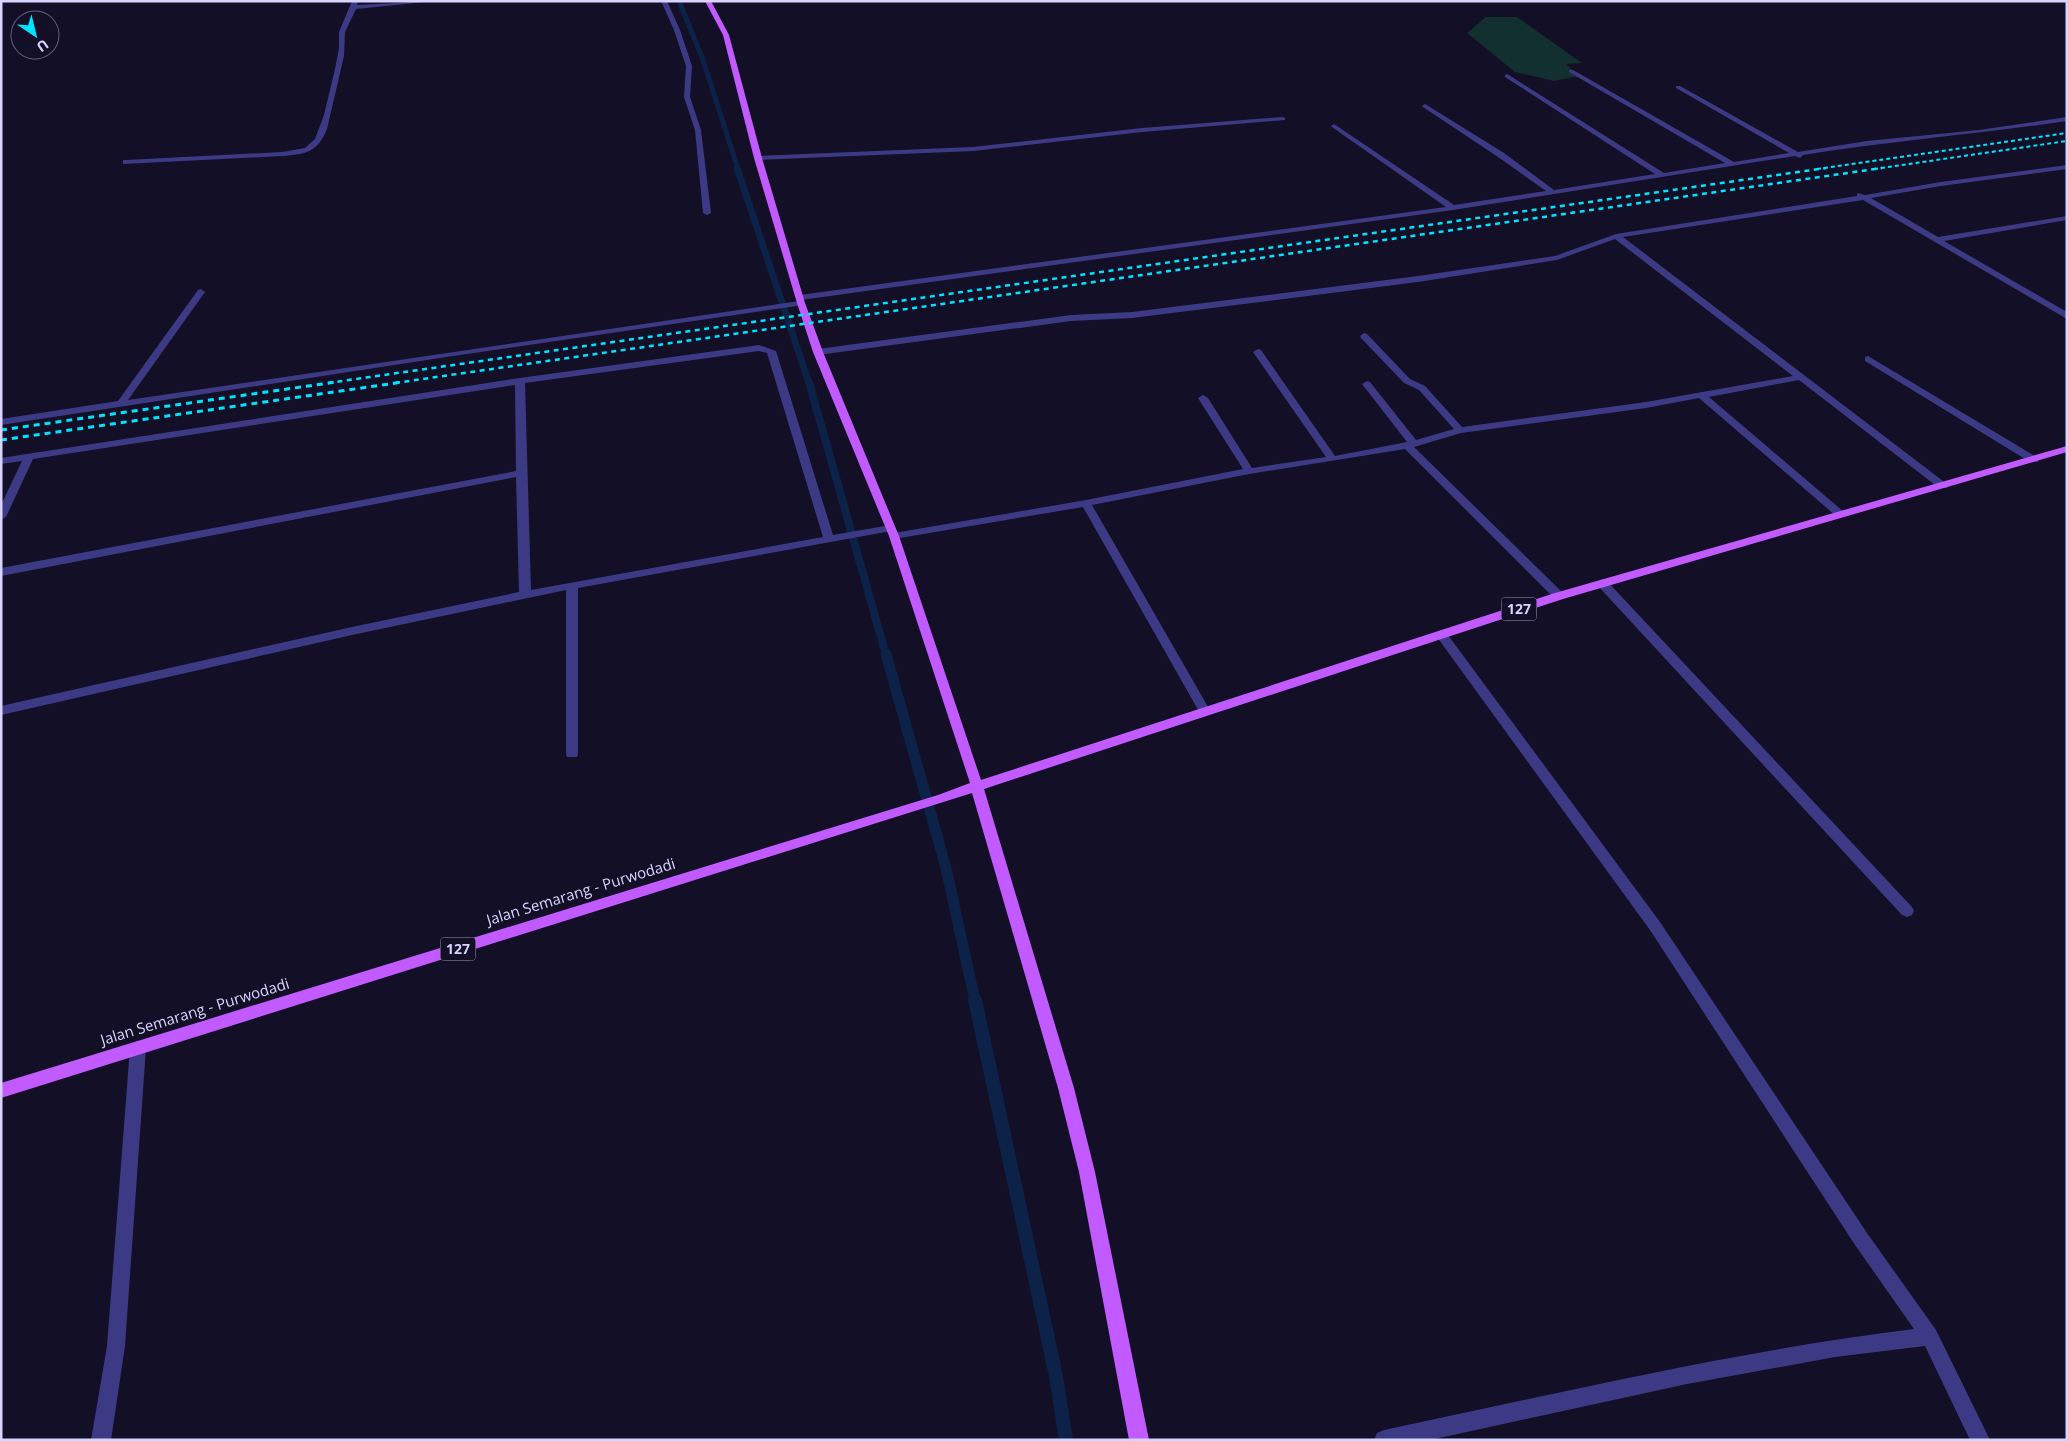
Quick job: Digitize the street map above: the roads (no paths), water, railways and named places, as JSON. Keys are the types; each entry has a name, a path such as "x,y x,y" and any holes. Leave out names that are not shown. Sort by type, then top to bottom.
{"main road":[{"path":"708,1 726,35 758,158 800,301 818,352 892,532 977,786 1066,1088 1087,1172 1139,1440"},
{"name":"127","path":"977,786 1559,596 2067,450"},
{"name":"Jalan Semarang - Purwodadi","path":"1,1091 942,799 977,786"}],"street":[{"path":"126,162 282,154 299,152 317,144 325,126 342,48 339,42 354,4 432,1"},
{"path":"664,1 677,30 689,66 687,97 698,130 707,213"},
{"path":"1571,71 1734,165"},
{"path":"1507,76 1662,176"},
{"path":"1678,87 1800,158"},
{"path":"1425,106 1501,155 1554,193"},
{"path":"1,422 122,402 788,305 800,301 1453,208 1734,165 1800,158 1867,143 1979,132 2067,118"},
{"path":"758,158 973,149 1142,130 1283,120"},
{"path":"1334,126 1453,208"},
{"path":"818,352 1062,319 1132,315 1418,279 1557,258 1616,236 1792,210 1862,196 2067,167"},
{"path":"1854,193 2067,316"},
{"path":"1936,240 2067,218"},
{"path":"1616,236 1943,486"},
{"path":"122,402 201,292"},
{"path":"1364,336 1407,381 1422,388 1460,430"},
{"path":"1,461 752,347 771,351 829,538"},
{"path":"1258,352 1332,459"},
{"path":"1868,359 2034,460"},
{"path":"1,711 352,631 572,585 865,532 892,532 1086,504 1249,471 1411,445 1460,430 1646,405 1802,377"},
{"path":"520,381 525,594"},
{"path":"1367,384 1411,445 1517,556 1559,596"},
{"path":"1700,394 1840,514"},
{"path":"1202,398 1249,471"},
{"path":"1,517 28,457"},
{"path":"1,572 521,473"},
{"path":"1086,504 1205,712"},
{"path":"1602,583 1907,911"},
{"path":"572,585 572,754"},
{"path":"1441,634 1655,926 1850,1222 1930,1336 1980,1440"},
{"path":"101,1440 116,1346 138,1048"},
{"path":"1384,1440 1705,1372 1834,1348 1930,1336"}],"waterway":[{"path":"679,1 703,60 738,169"},
{"path":"737,168 809,383"},
{"path":"809,382 886,655"},
{"path":"886,654 946,868 975,1001"},
{"path":"975,1000 1056,1376 1066,1440"}],"railway":[{"path":"1817,169 2067,133"},
{"path":"1874,169 2067,141"},
{"path":"328,383 1826,168"},
{"path":"395,383 1882,168"},
{"path":"1,430 336,382"},
{"path":"1,440 403,382"}]}
